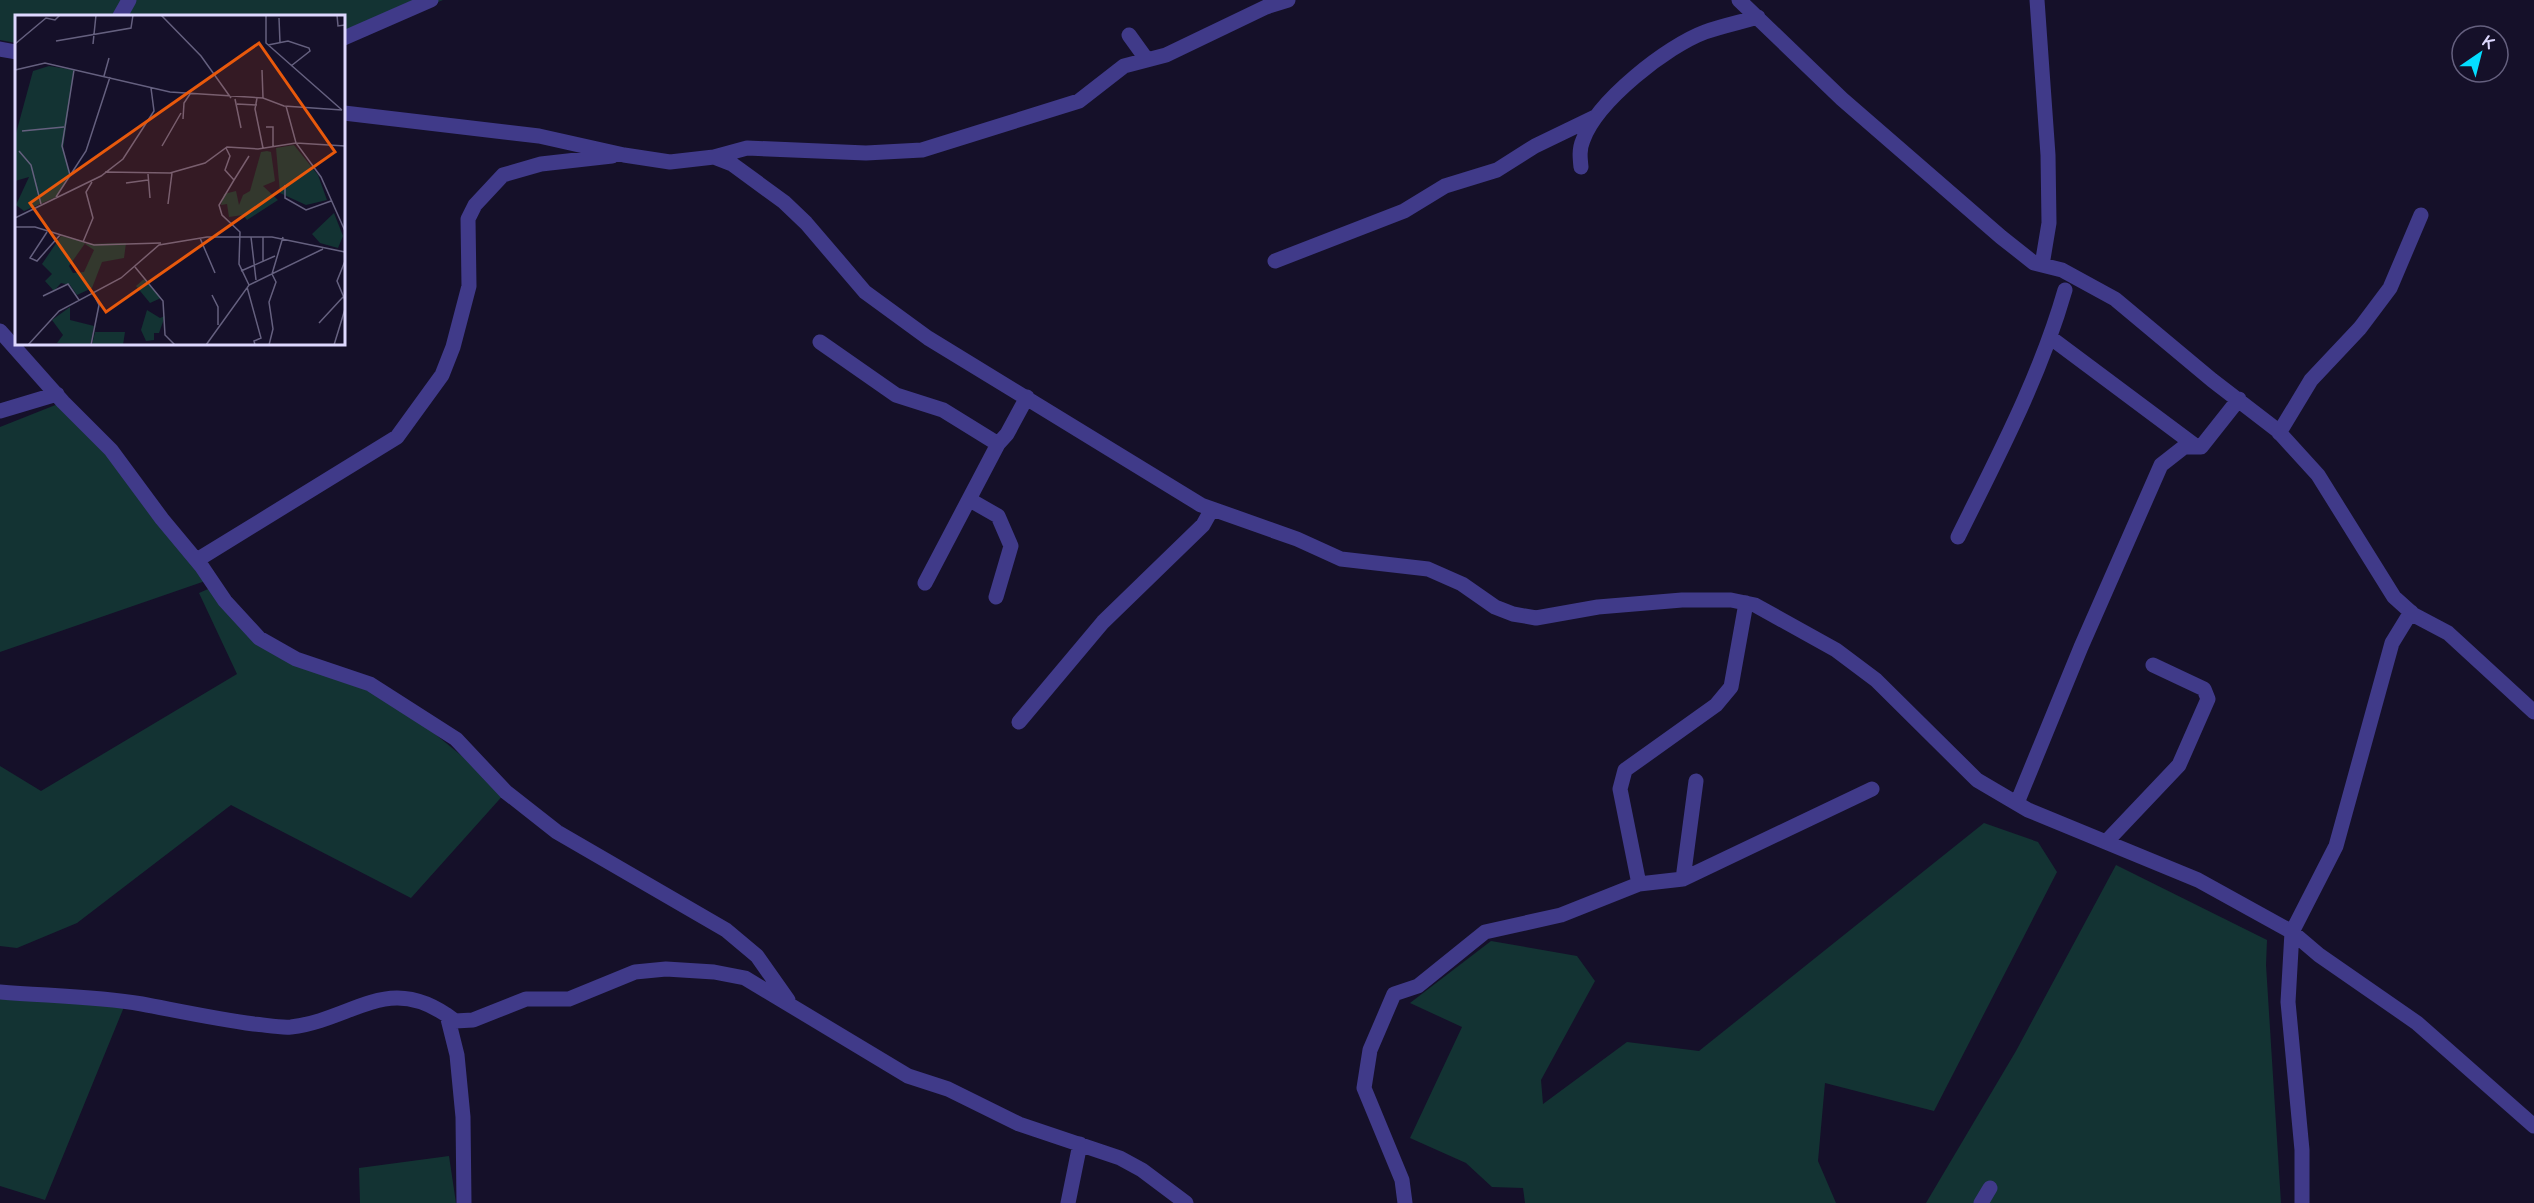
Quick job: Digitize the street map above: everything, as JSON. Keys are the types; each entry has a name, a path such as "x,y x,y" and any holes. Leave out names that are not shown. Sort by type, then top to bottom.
{"street":[{"path":"121,15 129,0"},
{"path":"345,38 431,0"},
{"path":"345,113 538,136 624,155 670,162 714,157 747,148 866,153 922,150 1079,101 1124,66 1166,55 1266,7 1288,0"},
{"path":"1739,0 1842,99 2001,237 2034,263 2062,270 2115,299 2279,433 2318,474 2394,597 2412,612 2448,633 2534,712"},
{"path":"2037,0 2048,155 2049,212 2042,265"},
{"path":"1275,261 1404,211 1445,186 1497,170 1535,146 1595,117 1663,54 1704,33 1758,17"},
{"path":"1129,35 1147,60"},
{"path":"0,49 15,52"},
{"path":"1581,167 1582,140 1595,117"},
{"path":"197,560 396,437 442,375 453,347 469,286 468,219 475,205 503,176 541,164 624,155"},
{"path":"714,157 748,174 784,202 806,223 865,292 928,338 1027,397 1135,466 1212,509 1297,539 1341,559 1428,569 1462,584 1495,607 1513,614 1536,618 1598,607 1682,600 1755,605 1844,656 1876,680 1977,780 2017,803 2198,880 2292,932 2319,955 2417,1023 2534,1126"},
{"path":"2279,433 2311,380 2360,328 2390,288 2421,215"},
{"path":"1958,537 2026,399 2051,338 2065,290"},
{"path":"0,331 111,450 197,560 225,601 259,638 296,659 370,684 456,739 506,792 557,832 726,930 757,956 792,1006"},
{"path":"2051,338 2197,447"},
{"path":"820,342 896,395 943,410 998,444"},
{"path":"0,411 57,394"},
{"path":"925,583 998,444 1007,434 1027,397"},
{"path":"2017,803 2161,465 2184,447 2201,447 2239,399"},
{"path":"970,500 998,516 1011,546 996,597"},
{"path":"1019,722 1103,622 1203,525 1212,509"},
{"path":"1639,884 1620,789 1625,770 1716,705 1731,687 1746,603"},
{"path":"2302,1203 2302,1150 2288,1002 2292,932 2336,846 2392,643 2412,612"},
{"path":"2106,842 2179,765 2208,699 2204,689 2152,665"},
{"path":"1683,879 1696,782"},
{"path":"1405,1203 1402,1180 1364,1088 1370,1050 1394,994 1418,986 1485,932 1561,915 1639,884 1683,879 1872,789"},
{"path":"0,992 77,995 219,1019 291,1027 365,1003 394,997 419,1000 455,1021 473,1020 526,999 569,999 635,972 666,969 714,972 745,978 908,1076 948,1089 1019,1124 1128,1162 1186,1203"},
{"path":"447,1015 457,1054 463,1117 464,1203"},
{"path":"1068,1203 1080,1144"},
{"path":"1981,1203 1990,1188"}],"green space":[{"path":"0,0 443,0 345,42 345,15 15,15 15,43 0,40"},
{"path":"63,402 211,579 0,652 0,427"},
{"path":"215,586 287,655 391,698 506,792 411,898 231,805 77,923 17,948 0,946 0,766 41,791 237,674 199,593"},
{"path":"1984,823 2038,842 2057,872 1934,1111 1825,1083 1818,1161 1836,1203 1525,1203 1523,1188 1492,1187 1466,1163 1410,1138 1462,1027 1410,1003 1491,941 1577,956 1595,981 1541,1080 1543,1104 1627,1042 1699,1051"},
{"path":"2116,865 2267,940 2266,965 2281,1203 1926,1203 2016,1051"},
{"path":"0,992 126,1002 45,1200 0,1186"},
{"path":"449,1156 456,1203 360,1203 359,1168"}]}
